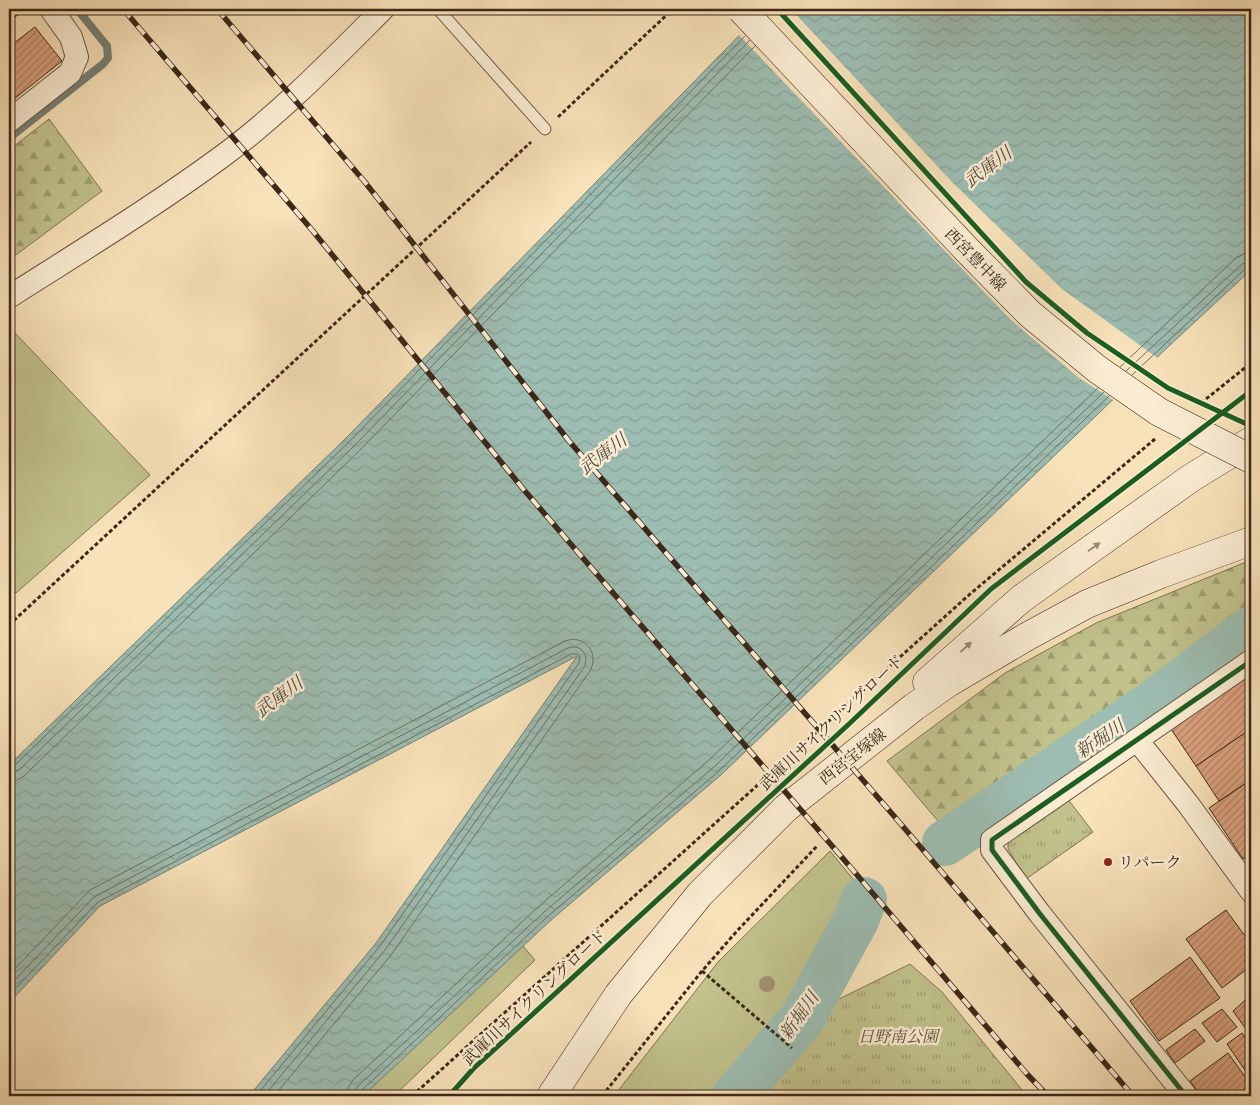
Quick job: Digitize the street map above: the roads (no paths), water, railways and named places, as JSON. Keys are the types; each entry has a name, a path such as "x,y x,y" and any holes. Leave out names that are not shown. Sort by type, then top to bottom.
{"main road":[{"name":"西宮豊中線","path":"741,9 968,251 1030,314 1096,369 1159,412 1251,459"},
{"path":"786,808 1020,599 1191,478 1251,440"},
{"name":"西宮宝塚線","path":"551,1096 618,995 700,894 786,808 914,707 948,683 1028,636 1087,604 1251,541"}],"street":[{"path":"9,121 70,73 77,57 71,37 51,9"},
{"path":"9,297 98,240 225,154 303,90 383,9"},
{"path":"1186,1096 1040,914 992,850 992,840 1251,661"},
{"path":"1137,740 1188,804 1251,891"}],"lane":[{"path":"438,9 545,129"}],"water":[{"name":"武庫川","path":"765,9 1251,9 1251,270 1170,345 722,774 550,921 363,1096 249,1096 376,943 577,656 100,906 9,1003 9,765 345,439"}],"waterway":[{"path":"9,138 103,64 108,58 107,46 77,9"},
{"name":"新堀川","path":"945,843 1152,704 1251,629"},
{"name":"新堀川","path":"735,1096 802,1019 856,920 864,900"}],"railway":[{"path":"123,9 312,230 524,490 1048,1096"},
{"path":"217,9 364,181 569,441 894,816 1133,1096"}],"place":[{"name":"リパーク","path":"1108,862"}],"park label":[{"name":"日野南公園","path":"898,1036"}]}
